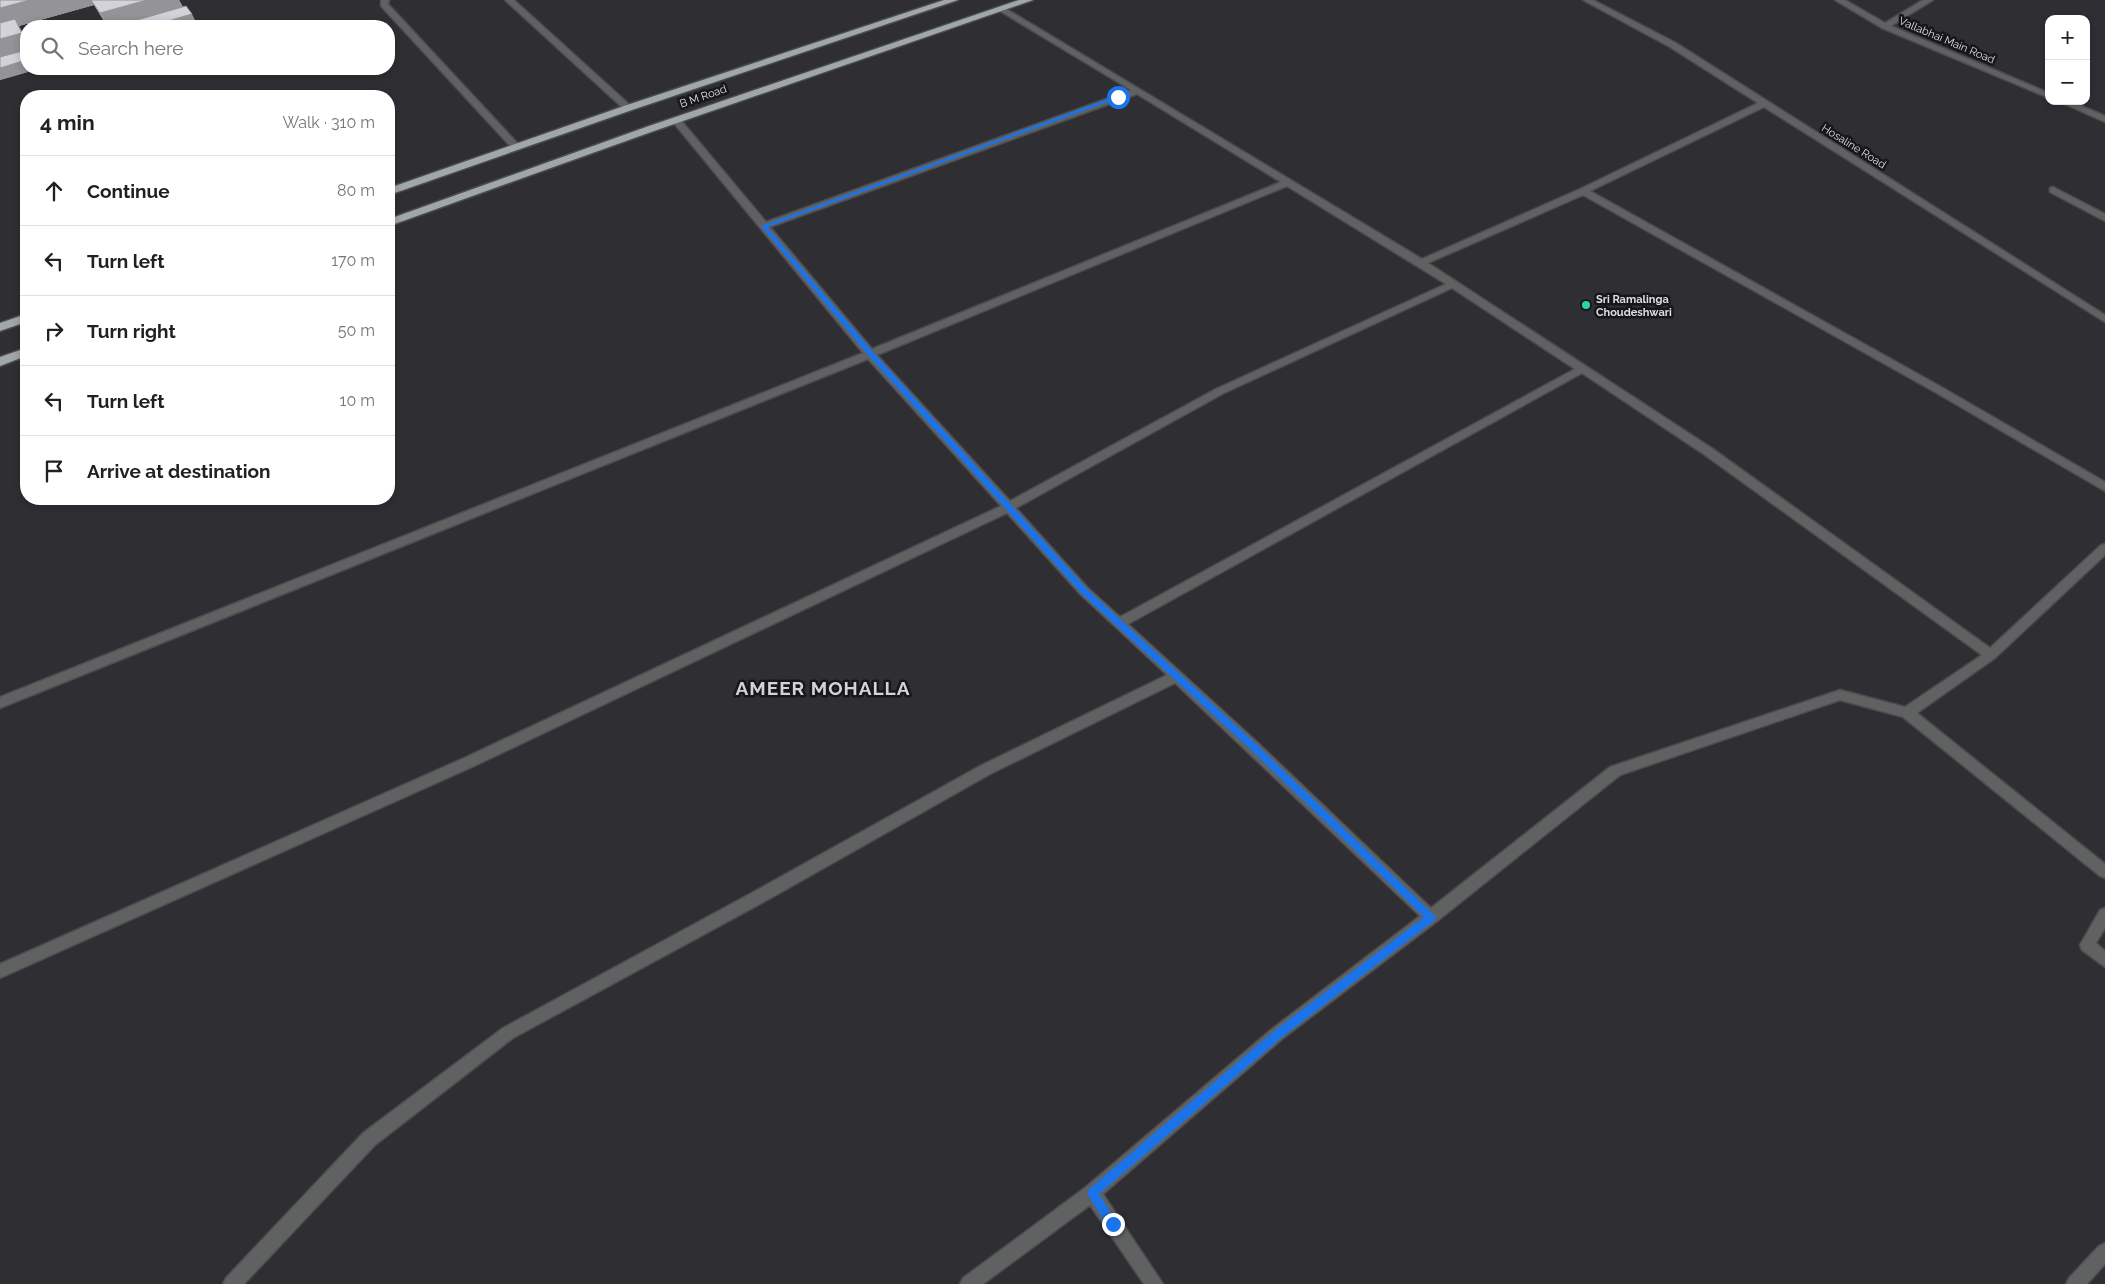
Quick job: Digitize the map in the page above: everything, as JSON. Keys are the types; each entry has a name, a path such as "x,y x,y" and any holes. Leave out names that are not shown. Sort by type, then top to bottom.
{"highway":[{"name":"B M Road","path":"395,190 628,108 953,0"},
{"path":"990,0 1003,9"},
{"name":"B M Road","path":"395,220 676,120 1028,0"},
{"path":"0,327 20,320"},
{"path":"0,362 20,354"}],"street":[{"path":"384,0 384,4 516,147"},
{"path":"509,0 628,108"},
{"name":"Hosaline Road","path":"1587,0 1673,45 2105,319"},
{"name":"Vallabhai Main Road","path":"1839,0 1885,26 2045,94"},
{"path":"1885,26 1929,0"},
{"path":"1003,9 1421,263 1709,452 1991,655"},
{"path":"764,226 1137,90"},
{"path":"1421,263 1583,190 1765,103"},
{"path":"2072,105 2105,119"},
{"path":"676,120 870,354 1084,591 1177,676 1431,917"},
{"path":"0,703 870,354 1288,182"},
{"path":"1583,190 1939,390 2105,487"},
{"path":"2053,190 2105,218"},
{"path":"0,971 467,763 1009,507 1220,391 1453,284"},
{"path":"1119,623 1582,369"},
{"path":"1907,713 1991,655 2105,548"},
{"path":"232,1284 369,1139 508,1033 764,894 985,770 1177,676"},
{"path":"969,1284 1092,1193 1277,1034 1431,917 1615,771 1840,695 1907,713 2105,872"},
{"path":"2105,915 2087,945 2105,960"},
{"path":"1092,1193 1154,1284"},
{"path":"2075,1284 2105,1252"}],"building":[{"path":"0,0 30,0 0,8"},
{"path":"91,0 147,0 100,13"},
{"path":"186,6 192,14 172,20 137,20"},
{"path":"15,19 20,34 0,39 0,23"},
{"path":"20,52 20,62 0,68 0,57"}],"place":[{"name":"Sri Ramalinga Choudeshwari","path":"1586,305"}],"district":[{"name":"AMEER MOHALLA","path":"823,688"}],"route":[{"path":"1113,1224 1092,1193 1277,1034 1431,917 1252,746 1084,591 870,354 764,226 1118,97"}]}
